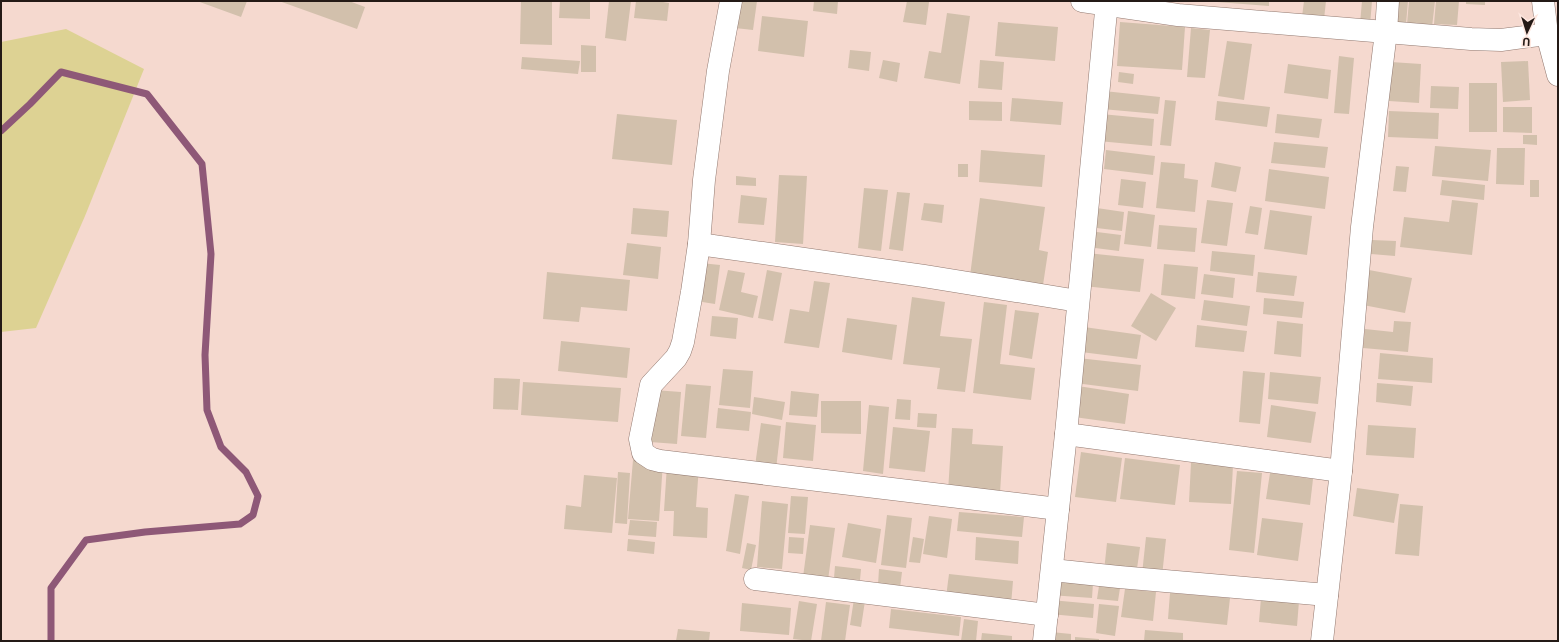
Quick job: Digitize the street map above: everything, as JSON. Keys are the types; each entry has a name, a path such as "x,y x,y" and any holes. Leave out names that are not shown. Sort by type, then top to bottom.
{"street":[{"path":"731,1 718,71 707,157 699,244 692,292 680,351 676,358 651,384 640,439 641,447 646,456 660,461 1058,509"},
{"path":"1082,1 1179,8 1386,32 1471,39 1501,40 1547,34"},
{"path":"1322,641 1341,471 1362,227 1386,32 1388,1"},
{"path":"1542,1 1547,34 1558,75"},
{"path":"1044,641 1066,434 1107,2"},
{"path":"699,244 924,276 1078,301"},
{"path":"1066,434 1341,471"},
{"path":"1052,570 1328,595"},
{"path":"755,579 1047,615"}],"shaded area":[{"path":"66,29 144,69 85,216 36,328 1,332 1,42"}],"building":[{"path":"197,1 247,1 241,17"},
{"path":"279,1 349,1 365,7 357,29"},
{"path":"521,1 552,1 552,45 520,44"},
{"path":"560,1 590,1 590,19 559,18"},
{"path":"609,1 631,1 626,41 605,38"},
{"path":"636,1 657,1 669,3 667,21 634,18"},
{"path":"739,1 757,1 753,30 735,28"},
{"path":"814,1 838,1 837,14 813,11"},
{"path":"907,1 929,2 926,25 903,22"},
{"path":"1269,1 1269,6 1217,2"},
{"path":"1304,1 1326,1 1324,19 1302,17"},
{"path":"1362,1 1372,1 1370,25 1360,24"},
{"path":"1390,1 1408,1 1406,24 1387,22"},
{"path":"1409,1 1435,1 1432,27 1407,24"},
{"path":"1436,1 1459,1 1457,25 1434,24"},
{"path":"1466,1 1485,1 1485,5 1466,4"},
{"path":"947,13 970,16 960,84 924,78 929,51 941,53"},
{"path":"762,16 808,21 804,57 758,51"},
{"path":"998,22 1058,27 1055,61 995,56"},
{"path":"1120,22 1185,27 1182,70 1117,66"},
{"path":"1191,28 1210,30 1205,78 1187,77"},
{"path":"1227,41 1252,44 1244,100 1218,96"},
{"path":"581,45 596,46 596,72 581,72"},
{"path":"850,50 871,52 869,71 848,68"},
{"path":"1339,56 1354,58 1349,114 1334,113"},
{"path":"522,57 580,61 578,74 521,69"},
{"path":"883,60 900,63 897,82 879,78"},
{"path":"980,60 1004,62 1002,90 978,88"},
{"path":"1528,61 1530,100 1503,102 1501,62"},
{"path":"1391,62 1421,64 1419,103 1389,101"},
{"path":"1288,64 1331,70 1328,99 1284,93"},
{"path":"1119,72 1134,74 1133,84 1118,82"},
{"path":"1469,83 1497,83 1497,132 1469,132"},
{"path":"1431,86 1459,87 1458,109 1430,108"},
{"path":"1104,91 1160,97 1158,114 1102,109"},
{"path":"1012,98 1063,102 1061,125 1010,121"},
{"path":"1165,100 1176,101 1171,146 1160,145"},
{"path":"969,101 1002,102 1002,121 969,120"},
{"path":"1217,101 1270,107 1267,127 1215,120"},
{"path":"1503,107 1532,107 1532,133 1503,132"},
{"path":"1389,111 1439,113 1438,139 1388,137"},
{"path":"617,114 677,120 672,165 612,159"},
{"path":"1101,114 1154,119 1152,146 1098,141"},
{"path":"1277,114 1322,119 1319,138 1275,133"},
{"path":"1523,135 1537,135 1537,145 1523,144"},
{"path":"1274,142 1328,147 1325,168 1271,163"},
{"path":"1435,146 1491,150 1488,181 1432,176"},
{"path":"1497,148 1525,148 1524,185 1496,184"},
{"path":"981,150 1045,155 1042,187 979,182"},
{"path":"1106,150 1155,156 1153,175 1104,169"},
{"path":"1161,162 1185,164 1184,178 1198,180 1195,212 1156,208"},
{"path":"1215,162 1241,167 1236,192 1211,187"},
{"path":"958,164 968,164 968,177 958,177"},
{"path":"1396,166 1409,167 1406,192 1393,191"},
{"path":"1269,169 1329,177 1325,209 1265,201"},
{"path":"779,175 807,176 803,244 775,242"},
{"path":"736,176 756,178 756,186 736,185"},
{"path":"1121,179 1146,182 1143,208 1118,205"},
{"path":"1442,180 1485,185 1484,200 1440,195"},
{"path":"1530,180 1539,180 1539,197 1530,197"},
{"path":"864,188 888,190 881,251 858,248"},
{"path":"897,192 910,193 903,251 889,249"},
{"path":"741,195 767,198 764,225 738,223"},
{"path":"980,198 1045,207 1039,250 1048,252 1043,285 970,276"},
{"path":"1207,200 1233,203 1227,246 1201,243"},
{"path":"1452,200 1478,203 1472,255 1400,247 1404,217 1449,222"},
{"path":"924,203 944,205 942,223 921,220"},
{"path":"1250,206 1262,208 1258,235 1245,233"},
{"path":"1090,207 1124,212 1122,231 1088,227"},
{"path":"633,208 669,211 667,237 631,234"},
{"path":"1270,210 1312,216 1307,255 1264,249"},
{"path":"1128,211 1155,215 1151,247 1124,244"},
{"path":"1159,225 1197,228 1195,252 1157,249"},
{"path":"1089,231 1121,235 1119,251 1087,247"},
{"path":"1372,240 1396,241 1395,256 1371,254"},
{"path":"627,243 661,247 658,279 623,275"},
{"path":"1212,251 1255,255 1253,276 1210,271"},
{"path":"1087,253 1144,259 1140,292 1084,286"},
{"path":"701,263 720,265 715,304 696,301"},
{"path":"1164,264 1198,267 1195,299 1161,295"},
{"path":"728,270 745,273 741,292 758,296 753,318 719,310"},
{"path":"767,270 782,273 773,321 758,318"},
{"path":"1369,270 1412,278 1405,313 1363,305"},
{"path":"547,272 630,280 627,311 581,307 579,322 543,319"},
{"path":"1258,272 1297,276 1294,296 1256,292"},
{"path":"1204,274 1235,278 1233,298 1201,294"},
{"path":"814,281 830,283 819,348 784,343 790,309 809,312"},
{"path":"1151,293 1176,308 1156,341 1131,326"},
{"path":"912,297 945,302 940,336 972,339 965,392 937,389 940,368 903,364"},
{"path":"1264,298 1304,302 1302,318 1263,314"},
{"path":"1204,300 1250,306 1247,326 1201,320"},
{"path":"984,302 1007,305 1000,364 1035,368 1031,400 973,393"},
{"path":"1015,310 1039,313 1032,359 1009,355"},
{"path":"712,316 738,318 736,339 710,336"},
{"path":"847,318 897,325 892,360 842,352"},
{"path":"1277,321 1303,324 1301,357 1274,354"},
{"path":"1394,321 1411,322 1408,352 1363,348 1365,329 1393,332"},
{"path":"1197,325 1247,331 1244,352 1195,347"},
{"path":"1084,327 1141,335 1137,359 1081,352"},
{"path":"561,341 630,348 627,378 558,371"},
{"path":"1380,353 1433,358 1432,383 1378,379"},
{"path":"1078,358 1141,365 1138,391 1075,383"},
{"path":"723,369 753,371 750,408 719,405"},
{"path":"1243,371 1265,373 1260,424 1239,422"},
{"path":"1270,372 1321,377 1318,404 1268,399"},
{"path":"494,378 520,379 518,410 493,409"},
{"path":"523,382 621,388 618,422 521,415"},
{"path":"1377,383 1413,386 1411,406 1376,402"},
{"path":"686,384 711,386 706,438 681,436"},
{"path":"1078,386 1129,394 1125,424 1074,417"},
{"path":"654,390 681,392 677,444 650,442"},
{"path":"791,391 819,394 817,417 789,415"},
{"path":"754,397 785,402 782,420 752,414"},
{"path":"897,399 911,400 910,420 895,419"},
{"path":"821,401 861,401 861,434 821,433"},
{"path":"869,405 889,407 883,474 863,471"},
{"path":"1271,405 1316,412 1311,443 1267,437"},
{"path":"718,408 751,412 749,431 716,428"},
{"path":"918,413 937,414 936,428 917,427"},
{"path":"786,422 816,425 813,461 783,458"},
{"path":"761,423 781,426 776,469 755,466"},
{"path":"1368,425 1416,428 1414,458 1366,455"},
{"path":"893,427 930,431 925,472 889,468"},
{"path":"952,428 973,429 972,444 1003,446 1000,493 948,492"},
{"path":"1081,452 1122,458 1116,502 1075,497"},
{"path":"1125,458 1180,465 1175,505 1120,499"},
{"path":"633,460 663,462 659,521 628,519"},
{"path":"1191,463 1233,465 1231,504 1189,502"},
{"path":"667,465 699,466 696,507 708,508 707,538 673,536 674,511 664,511"},
{"path":"1237,471 1262,473 1254,553 1229,550"},
{"path":"618,472 630,473 627,524 615,523"},
{"path":"1270,473 1313,479 1310,505 1266,499"},
{"path":"584,475 617,478 612,533 564,529 566,505 581,507"},
{"path":"1357,488 1399,494 1394,523 1353,516"},
{"path":"735,494 749,496 740,554 726,551"},
{"path":"791,496 808,497 805,534 788,533"},
{"path":"762,501 788,504 782,569 757,567"},
{"path":"1400,504 1423,506 1419,556 1395,554"},
{"path":"959,512 1024,517 1022,537 957,531"},
{"path":"887,515 912,518 906,568 881,565"},
{"path":"929,516 952,519 947,558 923,554"},
{"path":"1262,518 1303,523 1298,561 1257,555"},
{"path":"630,520 657,522 656,537 628,535"},
{"path":"848,523 881,529 876,563 842,557"},
{"path":"810,525 835,528 828,580 803,577"},
{"path":"789,537 804,538 803,554 788,553"},
{"path":"913,537 924,539 920,563 909,562"},
{"path":"976,537 1019,541 1018,564 975,560"},
{"path":"1146,537 1166,539 1162,576 1142,574"},
{"path":"628,539 655,542 654,554 627,551"},
{"path":"747,543 756,545 751,570 742,568"},
{"path":"1107,543 1140,547 1136,576 1104,571"},
{"path":"835,566 861,569 860,580 834,578"},
{"path":"879,569 902,572 900,588 878,585"},
{"path":"949,574 1013,581 1011,605 946,597"},
{"path":"1051,580 1093,583 1092,598 1050,595"},
{"path":"1099,586 1120,588 1118,601 1097,599"},
{"path":"1125,589 1156,592 1153,621 1121,617"},
{"path":"1170,593 1230,598 1227,625 1168,619"},
{"path":"1261,598 1299,601 1297,626 1259,622"},
{"path":"854,599 865,601 861,627 850,625"},
{"path":"1051,600 1094,604 1093,618 1050,614"},
{"path":"799,601 817,604 811,641 793,639"},
{"path":"826,602 850,605 845,641 821,641"},
{"path":"742,603 791,608 789,635 740,631"},
{"path":"1099,604 1119,606 1115,636 1096,633"},
{"path":"891,609 961,617 959,636 889,628"},
{"path":"964,619 978,621 976,641 961,641"},
{"path":"678,629 710,632 709,641 676,641"},
{"path":"1145,630 1183,633 1183,641 1144,641"},
{"path":"1051,632 1071,634 1071,641 1050,641"},
{"path":"982,633 1012,636 1012,641 981,641"},
{"path":"1075,637 1099,639 1099,641 1075,641"}],"waterway":[{"path":"1,131 61,72 147,94 202,164 211,254 205,355 207,410 221,447 246,472 258,496 253,515 240,524 145,532 86,540 51,588 51,641"}]}
